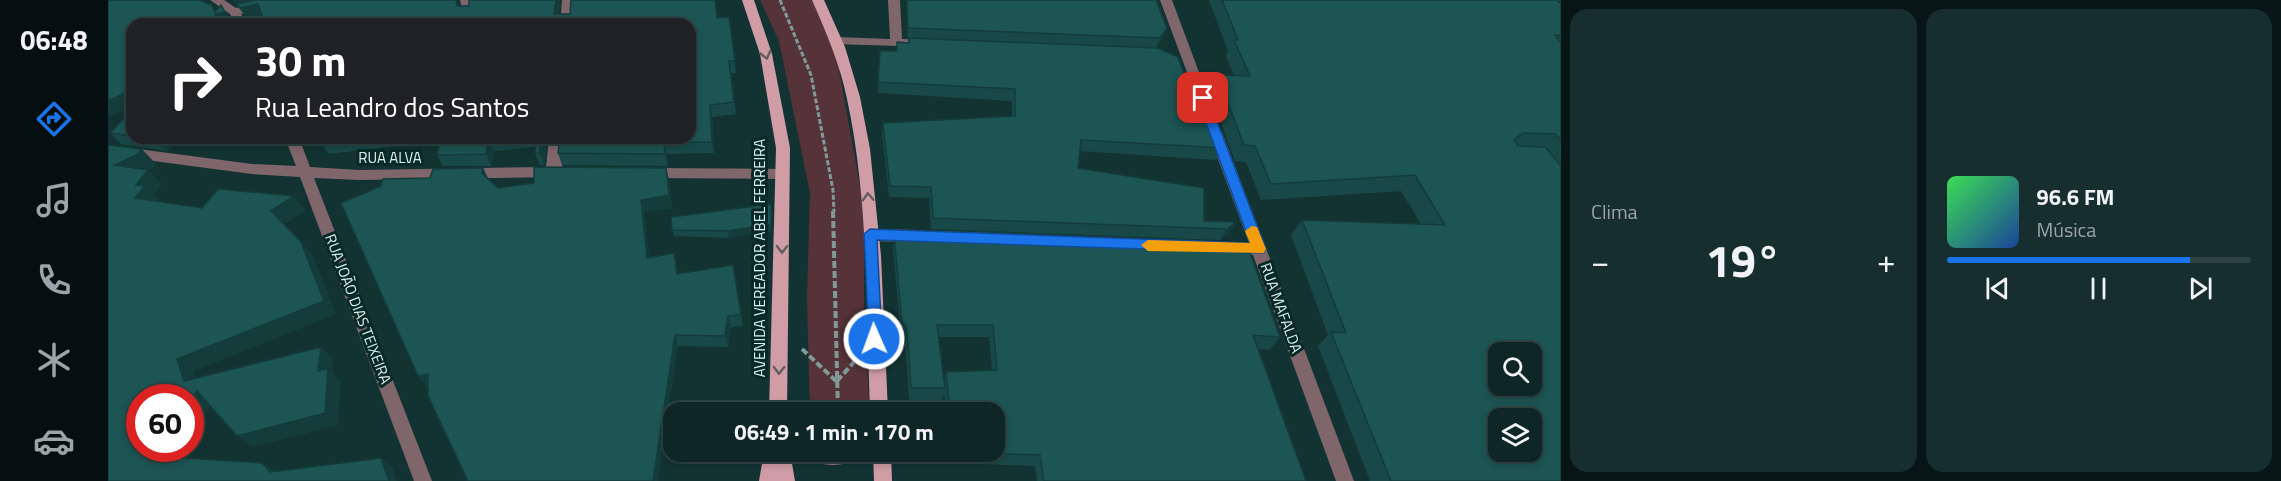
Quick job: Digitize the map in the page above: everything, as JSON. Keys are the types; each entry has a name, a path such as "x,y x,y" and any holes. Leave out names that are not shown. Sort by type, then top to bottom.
{"main road":[{"name":"AVENIDA VEREADOR ABEL FERREIRA","path":"748,0 766,54 783,148 778,402"},
{"path":"818,0 837,40 859,128 868,188 878,402"},
{"path":"768,481 771,462"},
{"path":"783,462 786,481"},
{"path":"882,462 883,481"}],"street":[{"path":"216,0 234,12 238,18"},
{"path":"234,12 295,0"},
{"path":"466,0 468,13"},
{"path":"566,18 568,0"},
{"path":"894,0 896,42"},
{"name":"RUA MAFALDA","path":"1166,0 1181,55 1209,115 1345,481"},
{"path":"837,40 942,44"},
{"name":"RUA JOÃO DIAS TEIXEIRA","path":"294,144 423,481"},
{"name":"RUA ALVA","path":"108,150 252,169 359,175 559,172 557,144"},
{"path":"634,173 783,174"},
{"path":"870,234 929,237"},
{"path":"1176,246 1259,249"}],"path":[{"path":"780,0 811,75 832,190 838,402"},
{"path":"780,328 837,381"}],"shaded area":[{"path":"760,0 813,0 837,59 864,208 864,307 869,402 810,402 807,298 810,193 779,41"}],"building":[{"path":"108,0 199,0 212,5 215,12 221,5 225,12 215,14 217,18 126,18 126,93 108,101"},
{"path":"256,0 456,0 457,6 469,6 469,0 556,0 554,14 570,14 571,0 715,0 717,18 729,17 735,61 729,61 734,102 710,105 712,142 696,142 696,18 263,18 258,4 240,8 237,4"},
{"path":"907,0 1156,0 1167,28 1160,38 908,28"},
{"path":"1222,0 1557,0 1561,4 1561,35 1555,35 1561,43 1561,140 1555,134 1523,133 1514,140 1518,146 1545,147 1561,166 1561,481 1391,481 1331,332 1346,333 1302,220 1445,225 1415,175 1271,184 1255,146 1244,145 1217,75 1250,76 1234,40 1238,40"},
{"path":"909,38 1158,48 1178,57 1186,79 1196,79 1222,148 1081,140 1078,168 1204,188 1204,221 1236,222 1227,229 933,218 931,187 890,186 883,123 1015,116 1015,89 878,82 880,51 897,51 897,42 909,43"},
{"path":"126,116 126,135 110,133"},
{"path":"440,144 488,144 486,154 437,155"},
{"path":"536,144 540,144 539,153 535,153"},
{"path":"559,144 664,144 665,154 558,153"},
{"path":"108,145 142,149 138,154 115,165 148,170 136,185 145,186 135,198 202,208 218,189 294,196 271,211 301,242 324,301 177,359 184,381 321,347 318,371 328,368 325,413 237,436 204,399 204,384 126,384 126,462 204,462 204,459 262,463 270,472 381,458 389,481 108,481"},
{"path":"534,167 666,168 669,195 641,200 647,258 674,253 677,274 733,265 741,315 728,316 725,336 675,335 665,402 663,402 653,481 468,481 428,396 428,374 418,376 341,203 381,186 383,179 430,178 433,169 483,168 482,173 498,188 534,183"},
{"path":"771,204 771,224 728,231 672,230 671,217"},
{"path":"935,230 1208,241 1196,250 1250,253 1280,337 1253,335 1306,481 1044,481 1040,455 1005,454 1005,402 949,402 946,372 997,370 993,325 937,325 945,388 911,388 906,326 902,322 894,234 935,234"}],"slow traffic":[{"path":"1148,245 1259,249 1252,231"}],"route":[{"path":"874,339 870,234 1259,249 1203,98"}]}
